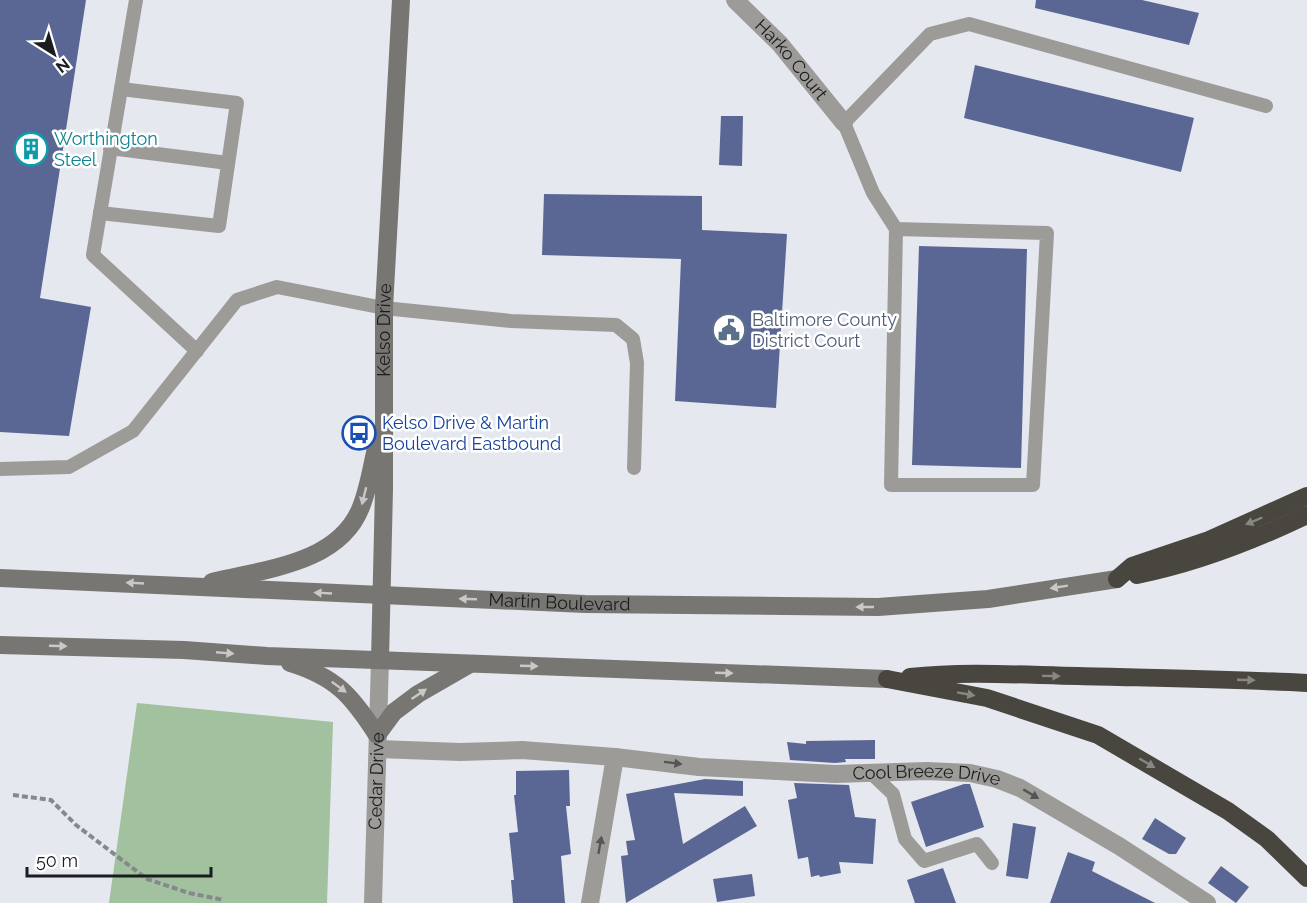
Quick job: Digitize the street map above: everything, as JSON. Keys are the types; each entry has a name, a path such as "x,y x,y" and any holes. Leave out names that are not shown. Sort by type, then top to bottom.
{"highway":[{"path":"1117,579 1132,566 1209,540 1307,496"},
{"path":"1117,579 1159,570 1223,551 1307,515"},
{"path":"888,680 936,674 1307,683"},
{"path":"888,680 987,698 1098,735 1228,811 1267,839 1307,878"}],"main road":[{"name":"Kelso Drive","path":"380,660 384,308 401,0"},
{"path":"193,586 296,561 322,551 338,541 352,525 362,506 384,419"},
{"name":"Martin Boulevard","path":"0,578 585,604 878,607 988,599 1117,579"},
{"path":"0,645 184,650 267,656 888,680"},
{"path":"267,656 309,669 346,692 378,742 394,712 418,694 470,664"}],"street":[{"name":"Harko Court","path":"735,0 780,44 844,123"},
{"name":"Cedar Drive","path":"373,903 380,660"},
{"name":"Cool Breeze Drive","path":"378,742 460,753 522,750 749,771 835,774 927,771 970,773 997,779 1020,788 1207,903"},
{"path":"590,903 615,757"}],"lane":[{"path":"136,0 93,255 197,351"},
{"path":"896,228 1047,233 1034,485 891,485 896,228 873,193 844,123 930,34 969,24 1266,105"},
{"path":"100,213 219,226 237,103 121,88"},
{"path":"111,148 228,163"},
{"path":"0,469 69,466 133,431 237,300 277,287 384,308 512,321 615,325 633,339 636,355 634,468"},
{"path":"871,773 893,794 905,839 924,861 977,844 992,863"}],"path":[{"path":"13,795 51,800 76,825 147,879 189,893 225,900"}],"green space":[{"path":"137,703 333,722 327,903 109,903"}],"building":[{"name":"Worthington Steel","path":"0,0 86,0 40,298 91,307 69,436 0,432"},
{"path":"1036,0 1142,0 1199,13 1189,45 1035,8"},
{"path":"975,65 1194,118 1181,172 964,118"},
{"path":"721,116 743,116 742,166 719,165"},
{"name":"Baltimore County District Court","path":"544,194 702,196 702,230 787,234 776,408 675,401 681,259 542,255"},
{"path":"919,246 1027,249 1021,468 912,465"},
{"path":"875,740 875,759 845,759 846,762 835,763 790,760 787,742 806,744 806,741"},
{"path":"569,770 570,806 566,806 571,854 561,856 565,903 513,903 511,880 514,880 509,833 518,832 514,795 516,795 516,771"},
{"path":"705,779 743,781 743,796 674,793 683,844 745,806 757,826 626,903 621,856 628,855 626,841 635,840 626,794"},
{"path":"794,783 849,785 855,817 876,819 873,864 839,862 841,873 811,877 808,857 798,859 788,800 797,798"},
{"path":"970,784 984,827 926,847 911,802"},
{"path":"1155,818 1186,838 1176,854 1169,854 1142,839"},
{"path":"1013,823 1036,827 1028,879 1006,876"},
{"path":"1068,852 1095,862 1092,871 1155,903 1050,903"},
{"path":"1221,866 1249,887 1236,903 1208,883"},
{"path":"943,868 956,903 915,903 907,880"},
{"path":"752,874 755,896 717,902 713,879"}],"place":[{"name":"Worthington Steel","path":"31,149"},
{"name":"Baltimore County District Court","path":"729,330"},
{"name":"Kelso Drive & Martin Boulevard Eastbound","path":"359,433"}]}
